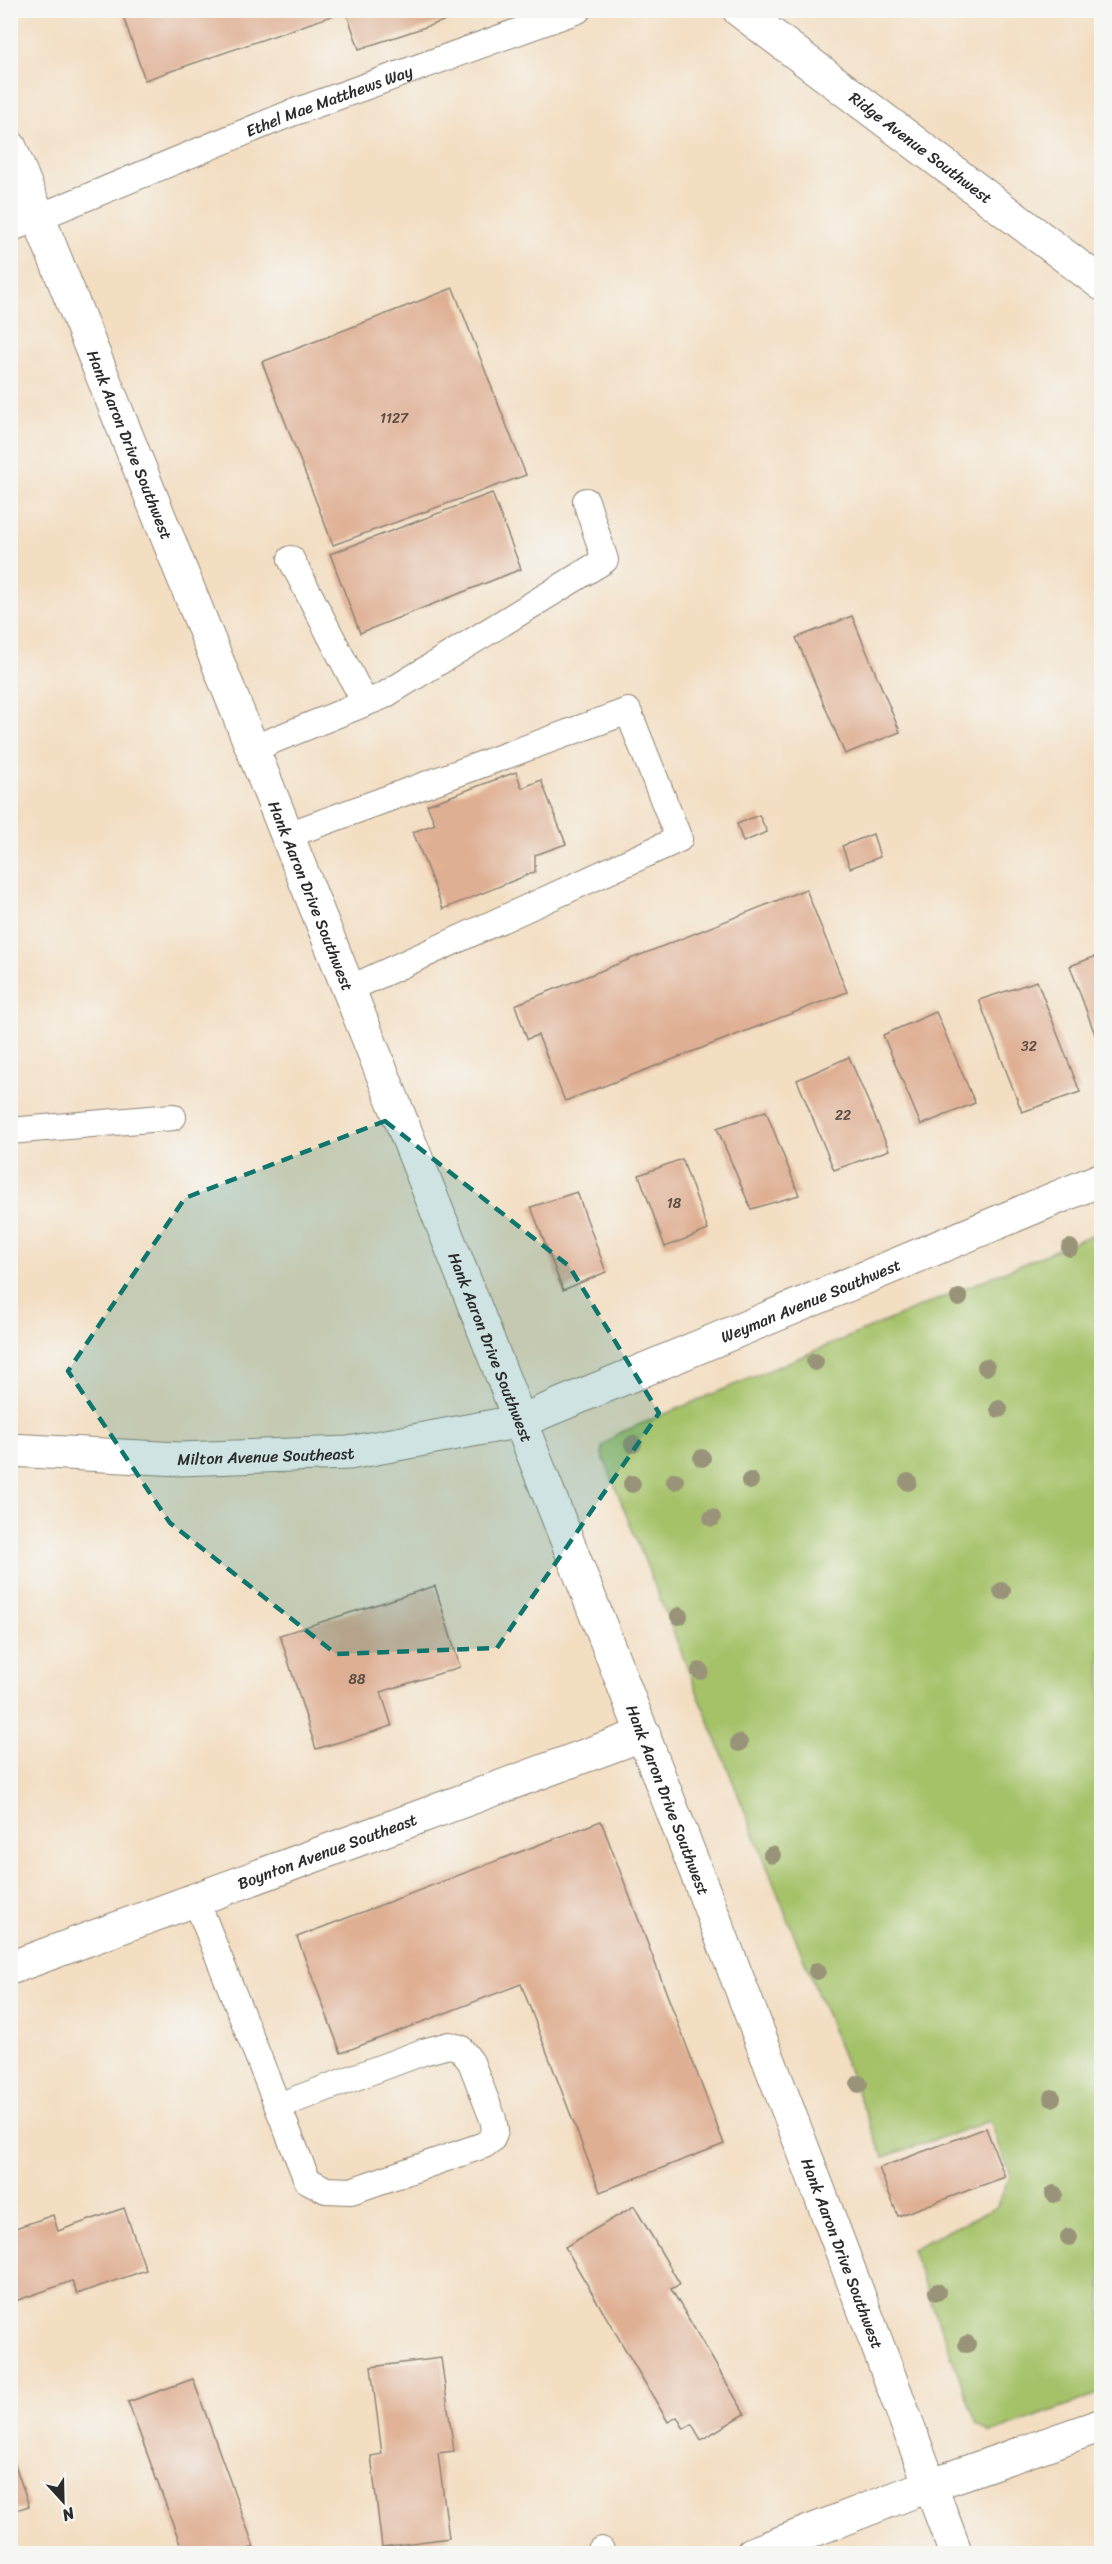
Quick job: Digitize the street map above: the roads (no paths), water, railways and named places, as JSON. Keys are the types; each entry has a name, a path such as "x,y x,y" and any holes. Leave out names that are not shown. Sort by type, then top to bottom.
{"street":[{"name":"Ridge Avenue Southwest","path":"739,10 1101,284"},
{"name":"Hank Aaron Drive Southwest","path":"10,147 25,224 254,748 351,988 644,1734 956,2553"},
{"name":"Weyman Avenue Southwest","path":"521,1421 1101,1179"},
{"name":"Milton Avenue Southeast","path":"10,1450 179,1459 349,1453 521,1421"},
{"name":"Boynton Avenue Southeast","path":"10,1968 644,1734"},
{"path":"752,2553 930,2485 1101,2425"}],"lane":[{"name":"Ethel Mae Matthews Way","path":"25,224 289,114 578,10"},
{"path":"254,748 383,696 605,560 586,501"},
{"path":"291,559 365,703"},
{"path":"288,835 628,711 679,839 351,988"},
{"path":"10,1131 173,1117"},
{"path":"196,1900 307,2180 326,2190 351,2191 484,2145 492,2139 495,2130 471,2062 460,2048 448,2045 423,2052 278,2106"}]}
